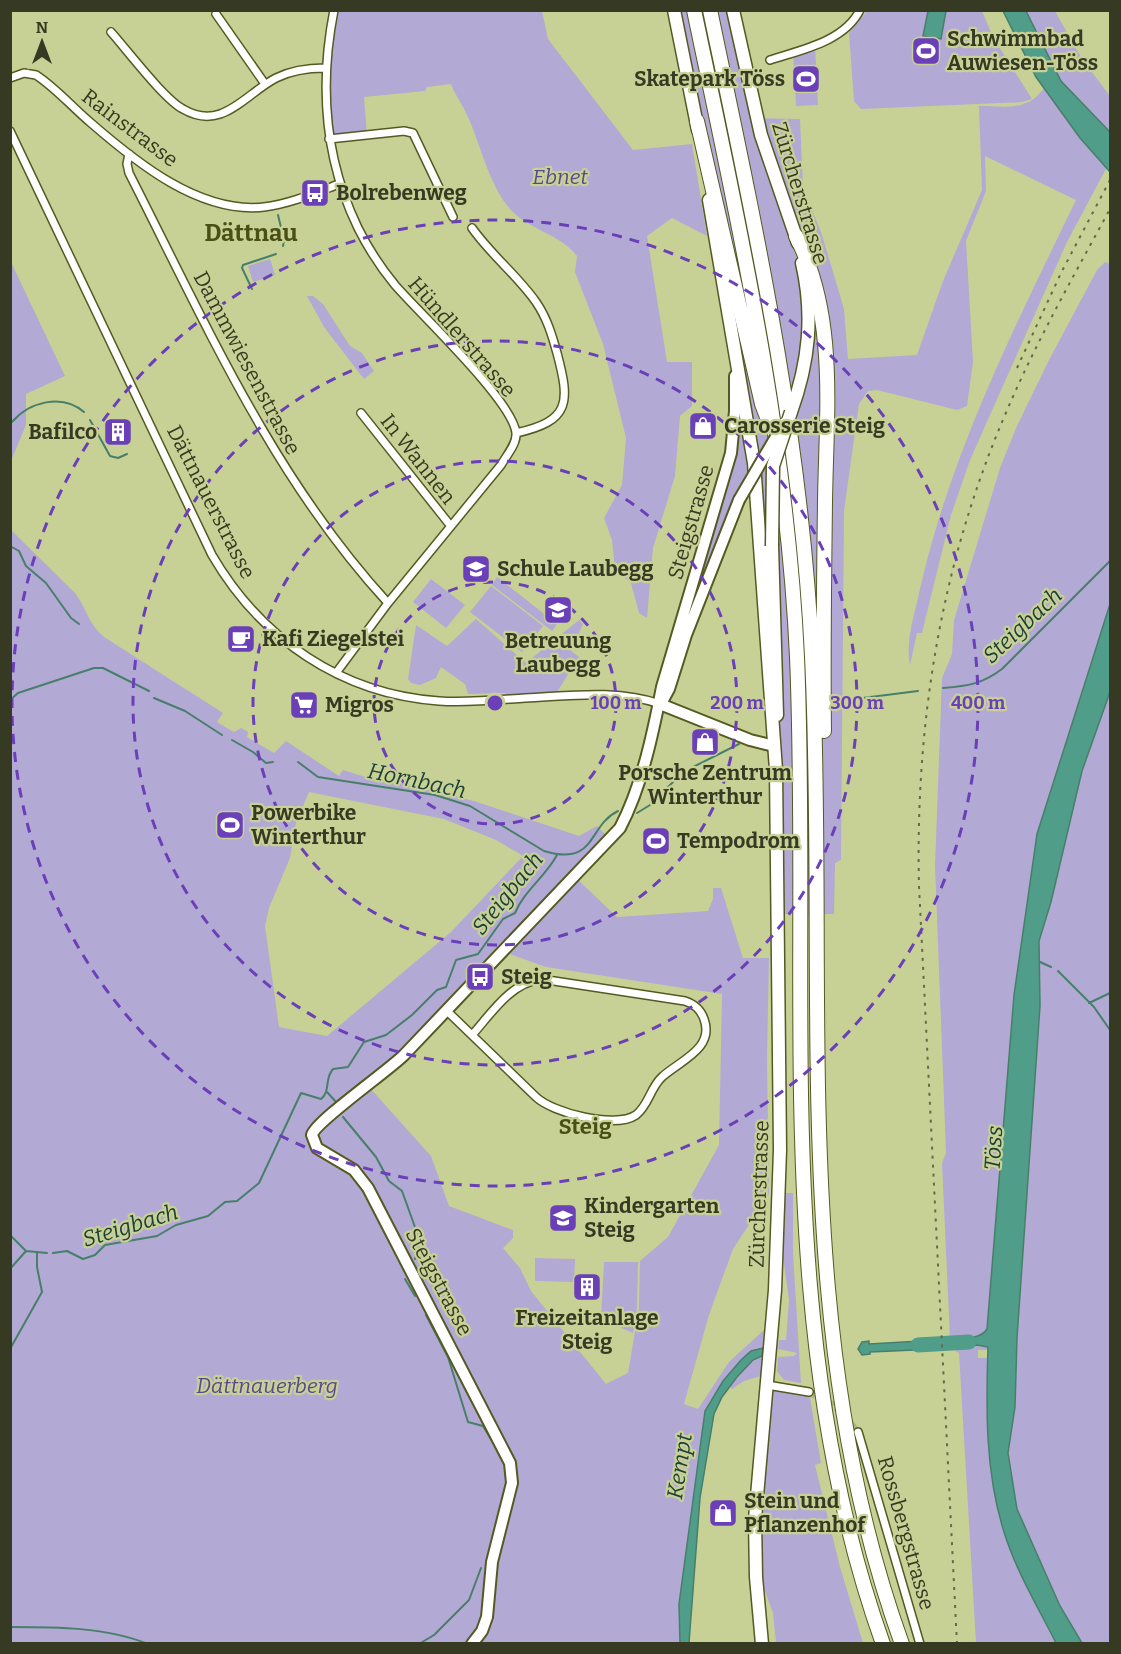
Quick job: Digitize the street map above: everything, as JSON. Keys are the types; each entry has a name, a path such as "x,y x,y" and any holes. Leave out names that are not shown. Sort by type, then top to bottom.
{"highway":[{"path":"694,10 756,312 778,448 792,576 797,673 800,1108 808,1272 820,1381 837,1478 861,1575 883,1644"},
{"path":"710,10 769,298 795,457 810,618 816,823 817,1096 823,1227 830,1314 841,1400 857,1485 872,1549 902,1644"},
{"path":"697,121 762,404 778,448"},
{"path":"796,236 807,256 815,284 826,368 824,748 816,823"}],"main road":[{"name":"Zürcherstrasse","path":"674,10 697,121 733,346 745,404 756,485 770,715 774,745 780,1128 778,1224 771,1342 754,1533 762,1644"},
{"name":"Zürcherstrasse","path":"733,10 761,135 796,236 807,286 810,326 807,356 800,386 772,473 772,546 778,713 774,745"},
{"name":"Steigstrasse","path":"472,1644 480,1635 487,1617 492,1562 512,1480 510,1463 368,1188 350,1167 317,1148 312,1138 317,1125 387,1072 620,828 631,803 732,446 735,403 733,346"},
{"name":"Steigstrasse","path":"660,704 669,689 686,634 739,500 791,411"},
{"name":"Dättnauerstrasse","path":"660,704 750,740 774,745"}],"street":[{"name":"Hündlerstrasse","path":"334,10 325,68 325,105 329,139 339,184 362,235 382,267 421,314 485,382 504,407 516,433"},
{"path":"770,60 831,38 851,24 860,10"},
{"path":"216,14 265,84"},
{"path":"111,32 170,98 182,109 197,115 222,115 234,109 265,84 288,73 325,68"},
{"name":"Rainstrasse","path":"10,78 28,73 40,76 129,154 196,195 232,206 268,207 339,184"},
{"name":"Dättnauerstrasse","path":"10,131 183,495 228,582 276,633 305,657 344,678 380,691 428,700 471,701 606,694 660,704"},
{"path":"329,139 404,131 413,134 453,217"},
{"name":"Dammwiesenstrasse","path":"129,154 127,164 129,173 254,418 307,499 387,603"},
{"path":"336,673 387,603 501,465 514,444 516,433 542,427 556,418 565,402 565,381 551,330 541,309 472,228"},
{"name":"In Wannen","path":"361,413 450,525"},
{"path":"447,1011 471,1035 547,1106 569,1114 621,1120 639,1112 659,1080 699,1049 706,1028 699,1010 685,1001 546,979 529,981 514,989 471,1035"},
{"path":"767,1386 809,1392"},
{"name":"Rossbergstrasse","path":"858,1432 920,1644"}],"green space":[{"name":"Ebnet","path":"334,11 542,11 548,39 633,150 692,144 707,236 672,218 647,236 667,362 692,362 692,406 680,416 675,476 653,548 647,618 639,613 631,583 615,570 612,540 604,518 622,485 626,438 603,344 575,272 577,256 562,242 526,222 510,209 496,189 468,117 451,84 427,87 425,91 364,97 367,135 329,139 326,57"},
{"path":"674,11 732,11 756,118 800,119 803,187 822,235 844,309 848,359 917,355 943,281 982,190 979,106 1007,107 1023,104 1037,96 1044,88 1080,138 1107,167 1067,242 970,460 951,515 922,633 917,633 910,665 909,646 913,617 933,538 949,488 1008,342 1076,200 985,156 986,191 966,241 973,362 967,406 957,410 877,390 868,391 859,404 844,511 841,860 835,863 834,914 778,914 757,496 738,500 690,624 681,627 726,471 735,394 727,308"},
{"name":"Schwimmbad Auwiesen-Töss","path":"867,11 982,11 993,37 1032,99 1022,102 861,109 854,101 849,33"},
{"path":"1026,11 1055,11 1082,59 1110,96 1110,132 1061,81"},
{"name":"Skatepark Töss","path":"815,45 818,105 796,106 793,52"},
{"path":"270,259 275,275 253,282 248,266"},
{"path":"11,262 65,376 26,394 26,425 11,461"},
{"path":"1105,262 1110,264 1110,604 1037,834 1014,995 987,1329 975,1337 950,1339 942,1163 946,1153 935,866 942,678 952,654 954,620 1000,468 1016,428 1049,360 1097,270"},
{"path":"307,296 313,296 323,304 350,346 362,353 374,371 364,379 324,327"},
{"name":"Dättnauerberg","path":"11,530 75,593 94,626 104,637 223,713 217,722 234,732 241,728 248,732 247,737 274,753 286,741 339,776 343,770 375,780 423,787 477,802 579,836 597,826 611,840 575,877 617,917 708,911 713,899 713,888 721,888 743,958 769,958 767,1059 769,1194 733,1249 709,1315 684,1404 698,1409 729,1362 765,1329 763,1348 757,1349 710,1401 705,1411 679,1604 680,1643 11,1643","holes":["309,792 444,819 496,840 523,856 451,932 327,1036 279,1027 265,926 269,908 290,858 296,823","504,952 546,967 722,994 719,1145 668,1237 640,1261 639,1308 628,1373 606,1384 531,1291 520,1268 503,1248 513,1238 513,1230 449,1206 431,1156 369,1087"]},
{"path":"497,577 557,624 552,631 492,585"},
{"path":"431,579 465,605 446,628 413,602"},
{"path":"491,586 543,626 522,652 470,612"},
{"path":"476,619 526,663 579,620 583,624 571,651 579,657 554,697 504,699 506,693 468,694 465,684 441,667 436,678 420,685 411,683 408,679 416,625 447,646"},
{"path":"1110,692 1110,1643 1082,1643 1060,1606 1017,1509 1008,1453 1015,1407 1017,1338 1040,1006 1039,941 1051,902 1082,771"},
{"path":"785,1193 793,1193 793,1254 801,1383 784,1380 777,1371 778,1357 794,1356 797,1353 778,1349 779,1340 786,1340 789,1300 783,1257"},
{"path":"535,1258 575,1259 574,1282 535,1281"},
{"path":"604,1262 638,1262 637,1308 633,1333 601,1319"},
{"path":"977,1345 988,1347 988,1350 978,1350 978,1358 988,1358 987,1401 991,1468 1004,1531 1028,1588 1056,1643 976,1643 959,1353 951,1348"},
{"path":"762,1356 761,1376 744,1381 732,1389 730,1386 750,1363"},
{"path":"767,1385 809,1392 821,1463 815,1465 840,1567 863,1643 776,1643 773,1613 755,1564"}],"water":[{"path":"928,11 946,11 941,39 923,36"},
{"path":"1003,11 1026,11 1061,81 1110,132 1110,172 1080,138 1036,77"},
{"path":"1110,604 1110,692 1082,771 1051,902 1039,941 1040,1006 1017,1338 1015,1407 1008,1453 1017,1509 1060,1606 1082,1643 1056,1643 1015,1561 998,1509 988,1440 988,1347 977,1345 951,1348 950,1339 975,1337 987,1329 1014,995 1037,834"},
{"path":"937,1340 937,1349 870,1352 870,1354 862,1355 858,1349 862,1342 869,1341 869,1344"},
{"path":"763,1348 762,1356 753,1360 737,1377 722,1397 714,1414 700,1498 689,1643 680,1643 679,1604 705,1411 723,1381 741,1360 751,1351"}],"waterway":[{"path":"278,215 284,240 283,246"},
{"path":"252,289 242,268 243,265 276,254"},
{"path":"10,387 10,433"},
{"path":"12,422 27,409 46,402 66,403 84,412"},
{"path":"90,420 110,456 118,458 127,454"},
{"path":"10,546 19,551 26,566 46,583 71,618 79,624"},
{"name":"Steigbach","path":"943,688 974,683 1002,669 1110,561"},
{"name":"Hornbach","path":"10,700 18,693 94,668 103,668 149,691"},
{"name":"Steigbach","path":"839,701 918,691"},
{"name":"Hornbach","path":"154,698 185,711 222,735"},
{"name":"Hornbach","path":"232,740 253,752 266,763 273,762"},
{"name":"Steigbach","path":"637,813 650,805 683,772 739,744"},
{"name":"Hornbach","path":"298,762 318,777 435,795 470,806 544,851 561,854 574,854 583,849 608,818 618,811"},
{"name":"Steigbach","path":"53,1253 67,1251 83,1259 95,1255 105,1245 157,1236 176,1225 208,1216 225,1202 237,1201 259,1183 301,1093 321,1099 326,1092 333,1069 348,1067 364,1042 386,1035 412,1015 437,990 446,987 456,960 478,954 503,919 515,913 557,855"},
{"path":"1040,962 1051,967"},
{"path":"1058,971 1094,1007 1110,1030"},
{"path":"1089,1003 1110,993"},
{"path":"327,1092 336,1102"},
{"path":"343,1117 376,1157 389,1181 402,1191 420,1241 415,1259"},
{"name":"Steigbach","path":"10,1235 26,1251 47,1253"},
{"path":"10,1269 26,1251"},
{"path":"10,1349 42,1292 37,1267 37,1252"},
{"path":"405,1279 415,1296"},
{"path":"426,1315 448,1357 468,1422 483,1426 494,1444"},
{"name":"Kempt","path":"918,1345 969,1342"},
{"path":"419,1644 434,1635 469,1600 481,1568"},
{"name":"Steigbach","path":"10,1627 98,1631 148,1644"}],"tunnel":[{"path":"809,1392 835,1406 858,1432"}],"railway":[{"path":"1017,368 1061,273 1110,180"},
{"path":"957,1644 919,886 919,825 928,705 936,646 949,587 964,529 983,471 1029,362 1110,209"}],"place":[{"name":"Schwimmbad Auwiesen-Töss","path":"926,51"},
{"name":"Skatepark Töss","path":"806,79"},
{"name":"Bolrebenweg","path":"315,193"},
{"name":"Carosserie Steig","path":"703,426"},
{"name":"Bafilco","path":"118,432"},
{"name":"Schule Laubegg","path":"476,569"},
{"name":"Betreuung Laubegg","path":"558,610"},
{"name":"Kafi Ziegelstei","path":"241,639"},
{"name":"Migros","path":"304,705"},
{"name":"Porsche Zentrum Winterthur","path":"705,742"},
{"name":"Powerbike Winterthur","path":"230,825"},
{"name":"Tempodrom","path":"656,841"},
{"name":"Steig","path":"480,977"},
{"name":"Kindergarten Steig","path":"563,1218"},
{"name":"Freizeitanlage Steig","path":"587,1287"},
{"name":"Stein und Pflanzenhof","path":"723,1513"}],"district":[{"name":"Dättnau","path":"251,233"},
{"name":"Steig","path":"585,1126"}],"water label":[{"name":"Töss","path":"993,1148"}]}
